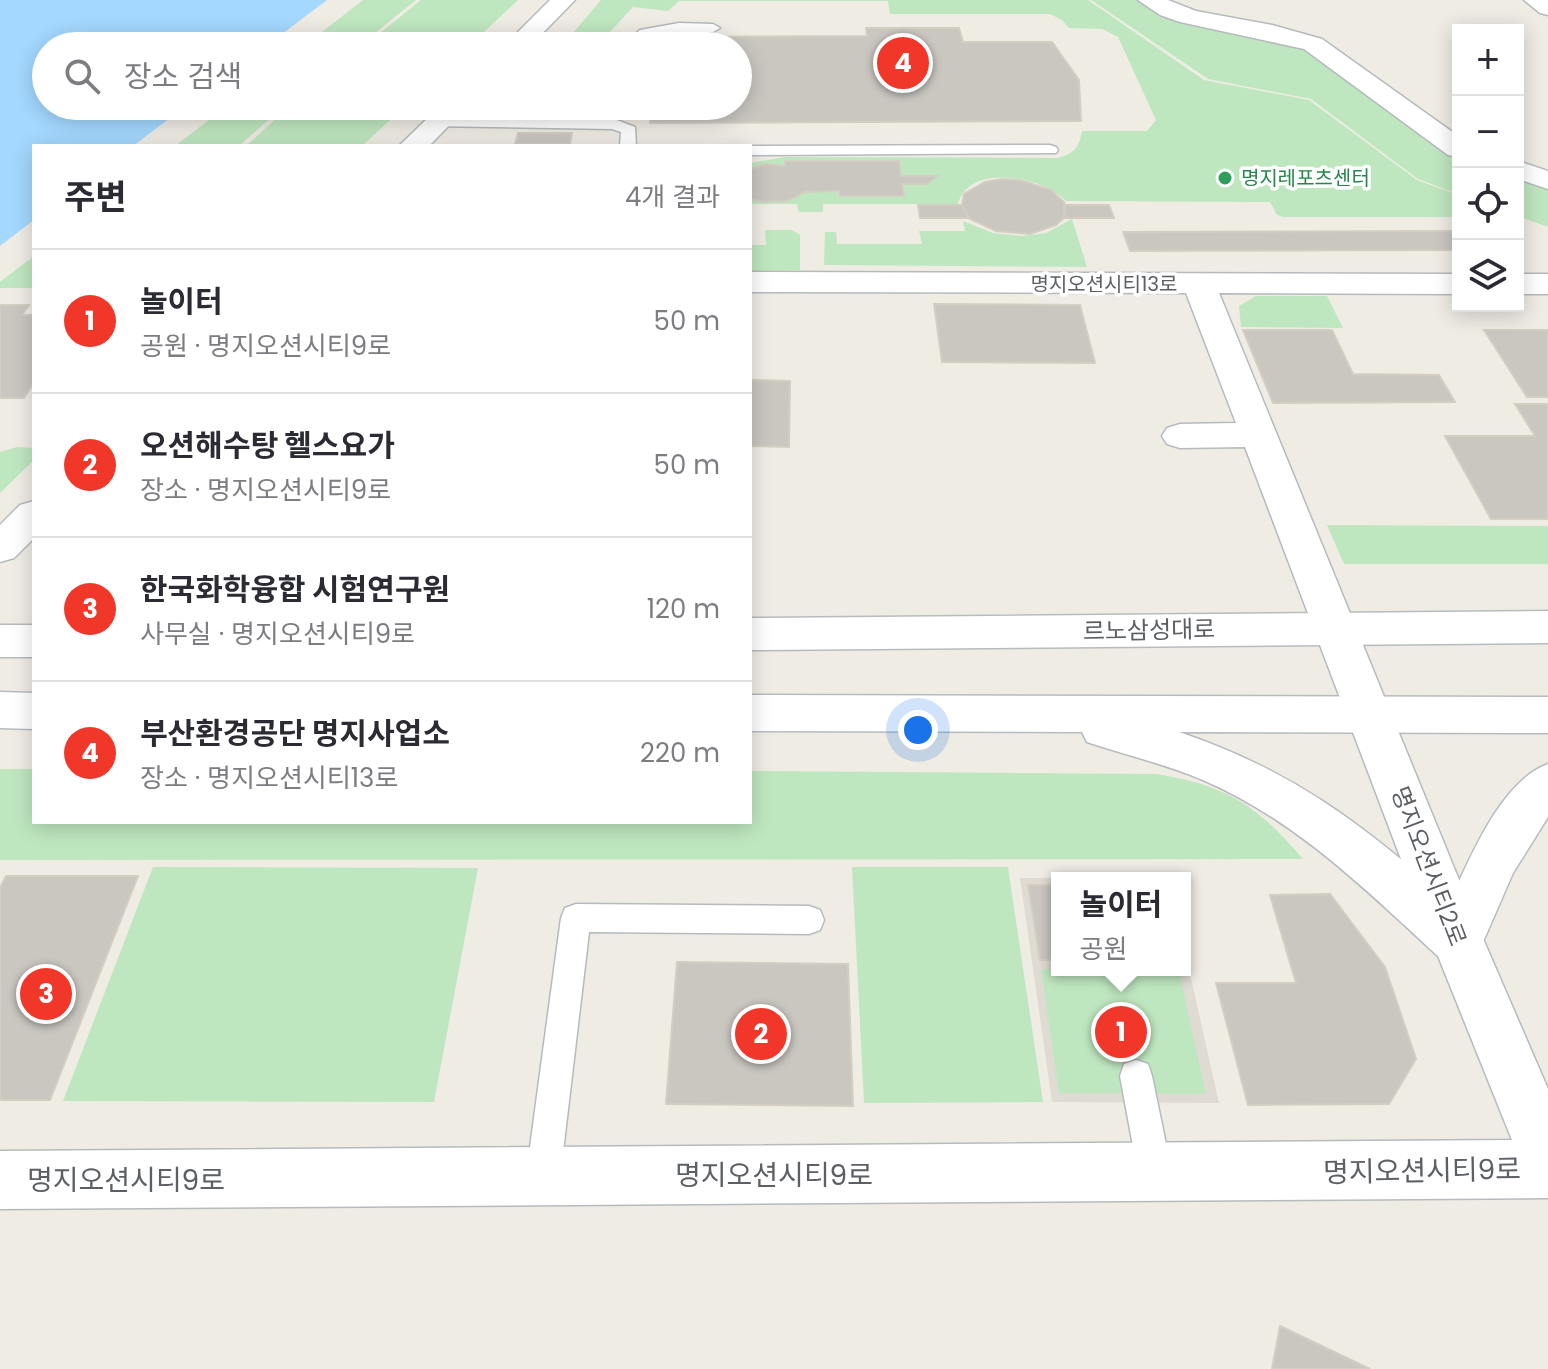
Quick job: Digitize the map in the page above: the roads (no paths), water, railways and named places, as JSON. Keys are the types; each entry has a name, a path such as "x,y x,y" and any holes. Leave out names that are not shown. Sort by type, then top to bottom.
{"street":[{"path":"530,32 563,0"},
{"path":"1150,0 1181,15 1285,34 1313,44 1452,145"},
{"path":"1536,0 1548,8"},
{"path":"415,144 441,120"},
{"path":"1524,172 1548,180"},
{"name":"명지오션시티13로","path":"752,282 1452,284"},
{"name":"명지오션시티2로","path":"1199,284 1458,941 1548,1157"},
{"path":"1524,284 1548,284"},
{"path":"1180,436 1258,435"},
{"path":"0,548 32,517"},
{"name":"르노삼성대로","path":"752,634 1548,627"},
{"path":"0,641 32,641"},
{"path":"0,710 32,711"},
{"path":"752,713 1548,715"},
{"path":"1039,714 1177,749 1242,775 1328,828 1458,941 1491,862 1533,799 1548,784"},
{"name":"명지오션시티9로","path":"0,1180 1548,1169"}],"lane":[{"path":"653,32 713,28"},
{"path":"535,120 606,124 629,130 628,144"},
{"path":"606,124 607,120"},
{"path":"752,150 1050,150"},
{"path":"543,1177 576,918 809,920"},
{"path":"1136,1076 1155,1173"}],"water":[{"path":"0,0 327,0 285,32 32,32 32,120 167,120 136,144 32,144 32,222 0,246"}],"place":[{"name":"부산환경공단 명지사업소","path":"903,63"},
{"name":"명지레포츠센터","path":"1225,178"},
{"name":"한국화학융합 시험연구원","path":"46,994"},
{"name":"놀이터","path":"1121,1032"},
{"name":"오션해수탕 헬스요가","path":"761,1034"}]}
